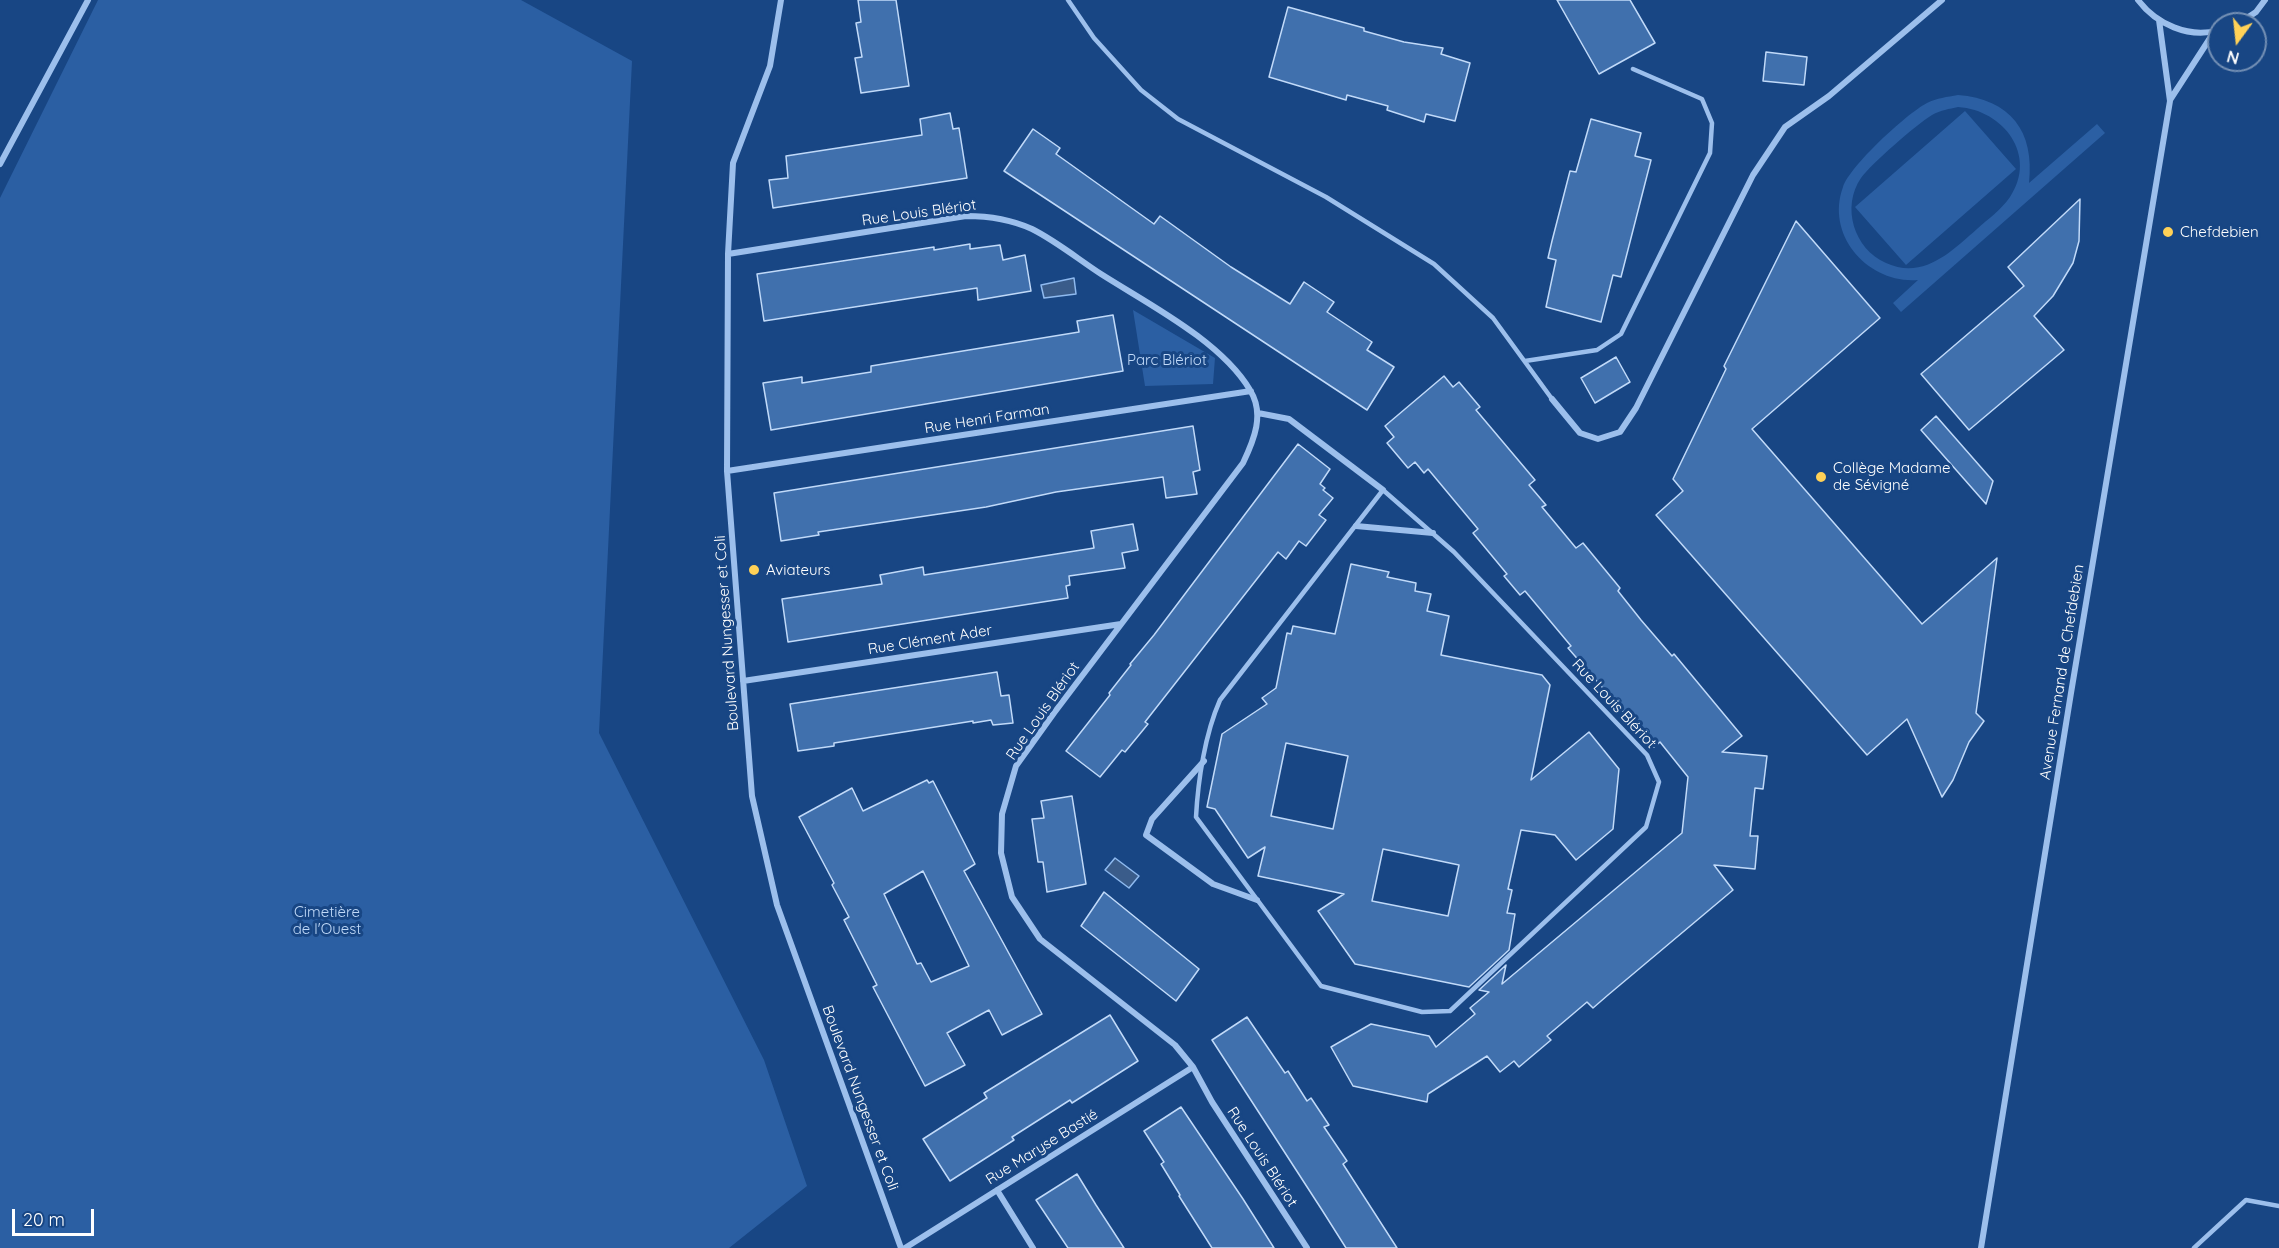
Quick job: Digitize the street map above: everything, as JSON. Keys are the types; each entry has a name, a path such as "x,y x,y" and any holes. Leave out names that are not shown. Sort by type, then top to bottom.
{"street":[{"path":"0,164 88,0"},
{"name":"Boulevard Nungesser et Coli","path":"781,0 770,66 733,163 728,254 727,471 752,796 777,904 903,1248"},
{"path":"1552,399 1580,433 1598,439 1620,432 1636,408 1753,175 1785,127 1829,96 1942,0"},
{"path":"2138,0 2159,20 2186,31 2207,32"},
{"name":"Avenue Fernand de Chefdebien","path":"1981,1248 2070,693 2170,101 2159,20"},
{"name":"Avenue Fernand de Chefdebien","path":"2170,101 2207,45"},
{"name":"Rue Louis Blériot","path":"728,254 966,216 995,216 1032,230 1170,318 1221,354 1251,391 1258,413 1255,437 1243,463 1016,766 1002,814 1001,853 1012,897 1040,939 1175,1045 1193,1067 1212,1102 1307,1248"},
{"name":"Rue Henri Farman","path":"727,471 1251,391"},
{"name":"Rue Louis Blériot","path":"1258,413 1289,419 1383,490"},
{"path":"1356,526 1432,533"},
{"name":"Rue Clément Ader","path":"743,681 1121,624"},
{"path":"1204,761 1152,819 1146,835 1213,884 1257,900"},
{"name":"Rue Maryse Bastié","path":"903,1248 1193,1067"},
{"path":"997,1190 1034,1248"}],"lane":[{"path":"1068,0 1094,38 1141,90 1178,119 1326,197 1434,264 1484,308 1552,399"},
{"path":"1525,361 1597,350 1621,334 1710,153 1712,123 1701,99 1633,69"},
{"name":"Rue Louis Blériot","path":"1383,490 1454,552 1647,755 1659,782 1646,827 1450,1011 1422,1012 1321,986 1196,817 1197,797 1212,719 1220,700 1356,526 1383,490"},
{"path":"2194,1248 2246,1200 2279,1206"}],"green space":[{"name":"Cimetière de l'Ouest","path":"98,0 521,0 632,61 599,733 764,1060 807,1186 729,1248 0,1248 0,198"},
{"path":"1958,95 1992,103 2015,121 2023,133 2028,148 2029,183 2097,124 2105,133 1901,312 1893,303 1918,280 1900,279 1883,274 1868,265 1855,253 1840,223 1839,205 1843,187 1867,154 1906,118 1927,103","holes":["1958,107 1975,110 2002,126 2012,138 2018,151 2020,166 2018,181 2010,197 1999,210 1967,238 1936,261 1912,268 1899,267 1875,257 1859,238 1854,226 1852,202 1861,178 1916,126 1932,115"]},
{"path":"1965,111 2016,169 1906,265 1855,207"},
{"name":"Parc Blériot","path":"1133,310 1215,358 1213,384 1145,386"}],"shaded area":[{"path":"1074,278 1076,294 1044,298 1041,285"},
{"path":"1115,858 1139,876 1129,888 1105,870"}],"building":[{"path":"858,0 896,0 909,86 861,93 855,58 862,57 856,23 861,22"},
{"path":"1557,0 1630,0 1655,43 1599,74"},
{"path":"1288,7 1364,28 1364,31 1404,42 1443,48 1441,54 1470,63 1455,121 1426,114 1424,122 1387,110 1388,106 1347,95 1346,100 1269,77"},
{"path":"1766,52 1807,57 1804,85 1763,81"},
{"path":"950,113 953,129 959,128 967,178 773,208 769,180 788,178 786,156 922,135 920,119"},
{"path":"1591,119 1641,133 1635,156 1651,160 1621,277 1613,275 1601,322 1546,307 1556,260 1548,258 1552,241 1570,171 1576,172"},
{"path":"1033,129 1060,148 1056,154 1154,224 1160,216 1231,267 1290,304 1304,282 1334,302 1327,312 1372,342 1367,350 1394,367 1367,410 1004,171"},
{"path":"2080,199 2079,241 2073,263 2053,296 2034,316 2064,350 1969,430 1921,374 2024,286 2008,267"},
{"path":"1796,221 1880,318 1752,429 1922,624 1997,558 1976,713 1984,721 1969,742 1953,780 1942,797 1907,719 1867,755 1656,515 1683,491 1673,479 1726,369 1724,366"},
{"path":"970,244 970,249 1000,245 1003,260 1025,255 1031,291 978,300 977,288 764,321 757,274 934,247 934,250"},
{"path":"1113,315 1123,371 771,430 763,383 802,377 802,383 871,372 871,366 1079,332 1077,321"},
{"path":"1616,357 1630,382 1595,403 1581,378"},
{"path":"1444,376 1453,387 1459,382 1480,407 1476,410 1535,480 1529,485 1546,505 1542,507 1576,548 1583,543 1620,588 1618,591 1641,620 1672,656 1674,654 1742,736 1722,752 1767,756 1763,789 1755,788 1750,836 1758,836 1755,869 1714,865 1733,890 1593,1008 1587,1002 1547,1036 1551,1040 1519,1067 1514,1061 1500,1072 1487,1056 1428,1094 1427,1102 1353,1086 1331,1047 1371,1024 1429,1036 1436,1047 1475,1014 1470,1008 1489,992 1479,990 1506,965 1502,984 1682,833 1688,777 1660,742 1654,747 1568,648 1571,646 1525,591 1520,595 1504,576 1507,574 1473,533 1478,529 1428,469 1424,473 1415,462 1408,468 1387,443 1394,437 1385,426"},
{"path":"1936,416 1993,481 1986,504 1921,430"},
{"path":"1193,426 1200,470 1193,472 1197,494 1166,498 1163,477 1056,492 986,507 818,532 819,535 781,541 774,493"},
{"path":"1298,444 1330,469 1320,484 1325,488 1323,490 1333,498 1319,515 1326,520 1306,546 1299,541 1286,559 1278,552 1145,722 1148,724 1125,752 1122,750 1100,777 1066,751"},
{"path":"1133,524 1138,550 1122,553 1125,568 1069,576 1070,585 1066,586 1068,598 788,642 782,599 882,584 880,575 923,567 924,575 1094,548 1091,531"},
{"path":"1351,564 1389,572 1387,577 1416,583 1415,591 1431,594 1427,611 1449,616 1441,655 1542,675 1550,685 1531,780 1589,732 1619,769 1613,829 1576,860 1555,835 1521,830 1508,889 1512,890 1507,913 1515,914 1509,950 1469,987 1355,964 1318,911 1344,894 1258,876 1265,847 1248,858 1215,809 1207,807 1222,734 1267,704 1262,698 1276,688 1287,633 1291,634 1293,626 1335,634","holes":["1286,743 1348,756 1333,829 1271,816","1383,849 1459,865 1448,916 1372,901"]},
{"path":"997,672 1001,696 1009,695 1013,723 993,725 991,720 973,723 973,721 834,743 834,746 798,751 790,704"},
{"path":"927,780 929,783 933,781 975,864 964,871 1042,1014 1002,1035 989,1010 947,1033 965,1065 925,1086 873,987 877,985 844,920 849,917 799,817 852,788 863,811","holes":["923,871 969,966 931,982 921,963 917,964 884,894"]},
{"path":"1072,796 1086,884 1047,892 1043,862 1038,862 1032,819 1044,818 1041,801"},
{"path":"1104,892 1199,969 1176,1001 1081,926"},
{"path":"1110,1015 1138,1061 1072,1103 1070,1100 1012,1137 1014,1140 950,1181 923,1139 987,1098 984,1093"},
{"path":"1247,1017 1285,1073 1288,1071 1307,1101 1311,1098 1329,1125 1324,1127 1347,1161 1343,1164 1397,1248 1346,1248 1212,1040"},
{"path":"1181,1107 1274,1248 1212,1248 1179,1196 1161,1164 1164,1162 1144,1131"},
{"path":"1077,1174 1124,1248 1068,1248 1036,1200"}],"place":[{"name":"Chefdebien","path":"2168,232"},
{"name":"Collège Madame de Sévigné","path":"1821,477"},
{"name":"Aviateurs","path":"754,570"}]}
